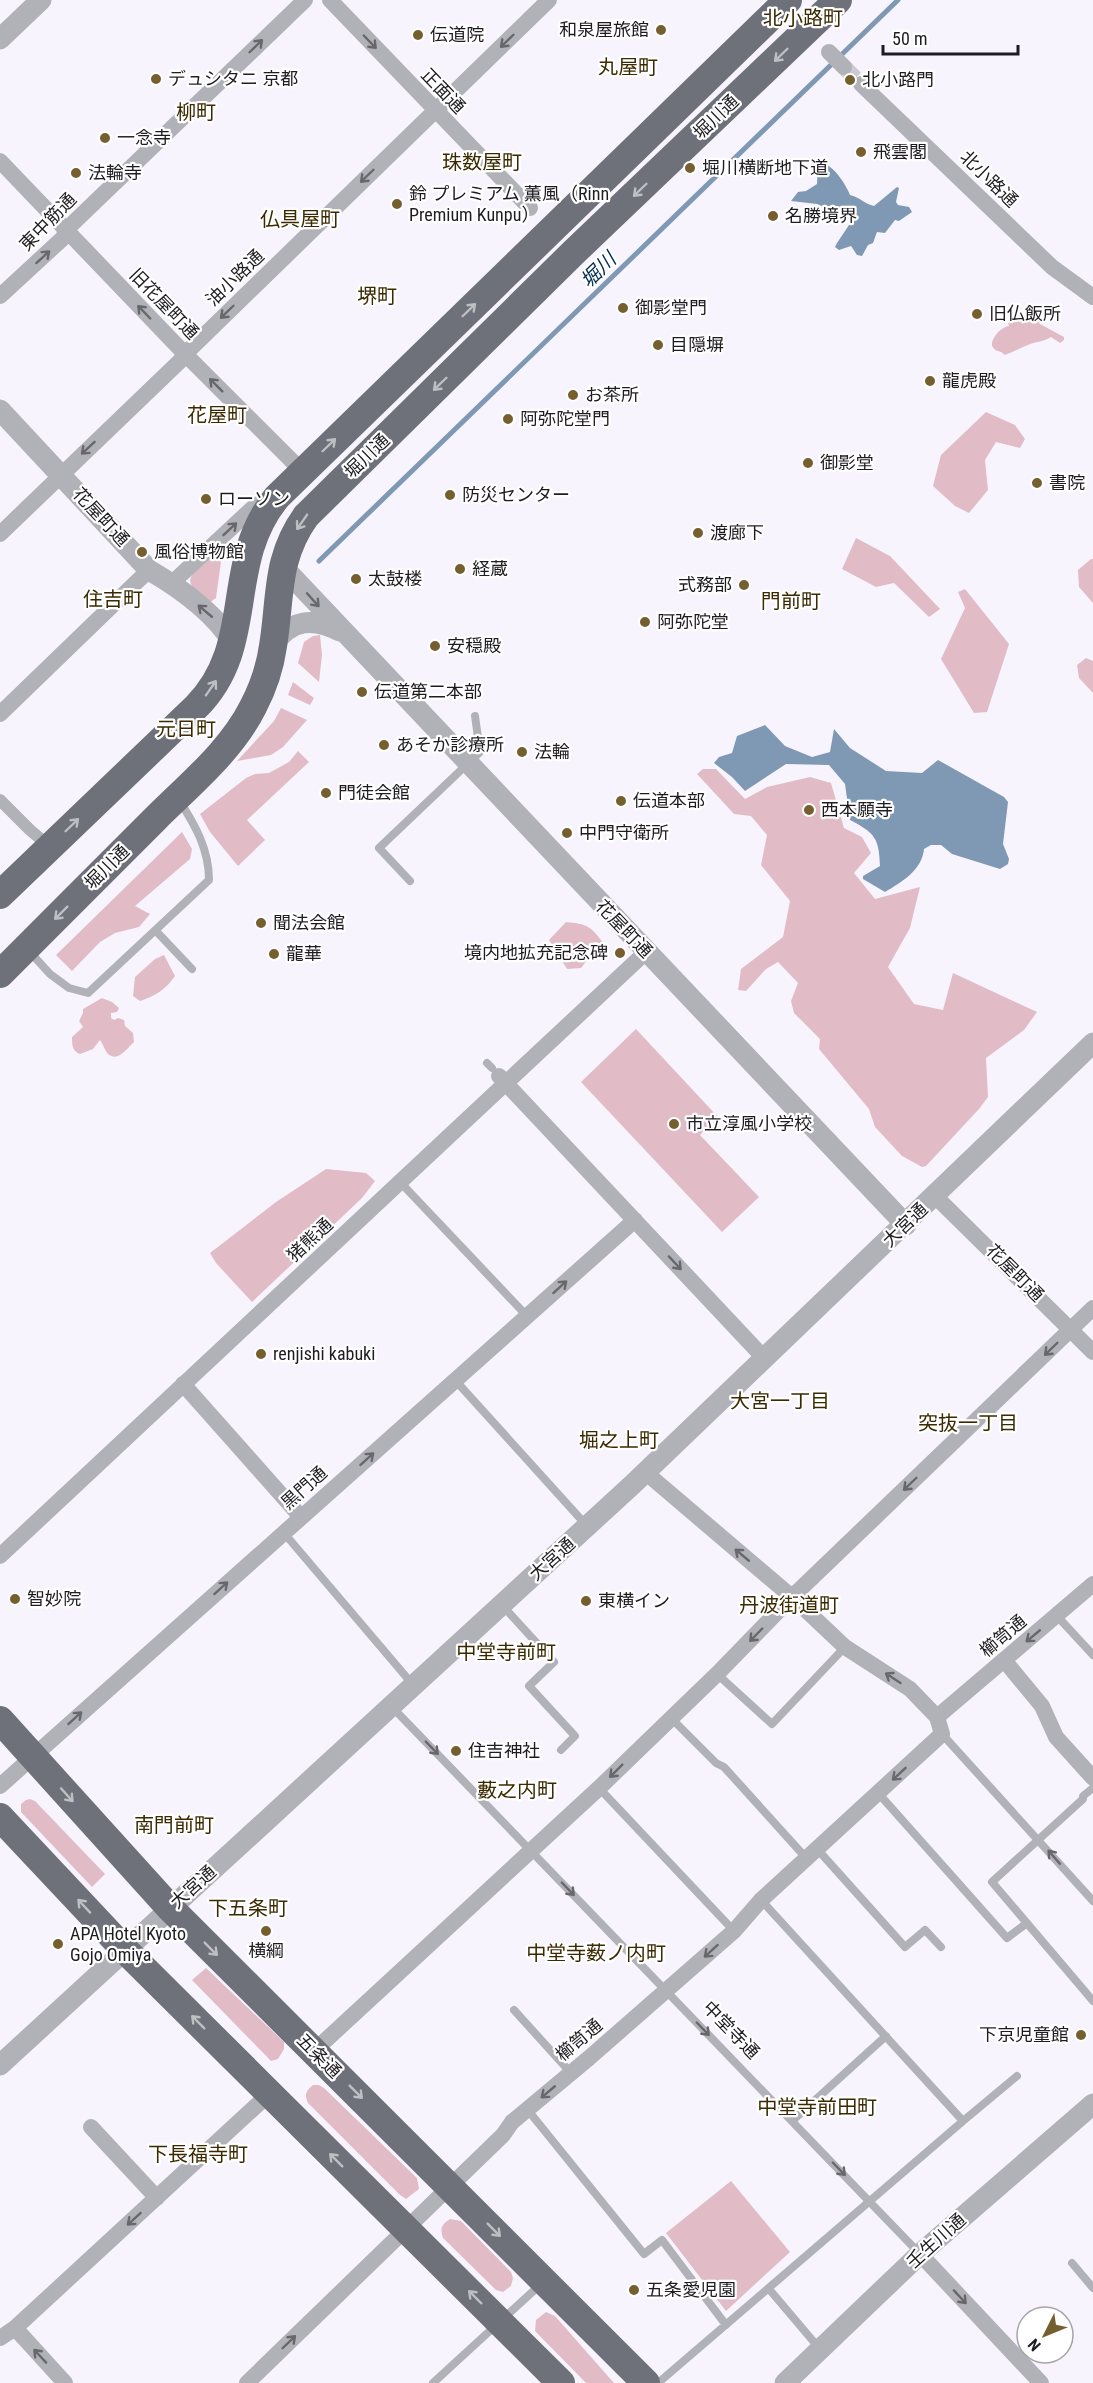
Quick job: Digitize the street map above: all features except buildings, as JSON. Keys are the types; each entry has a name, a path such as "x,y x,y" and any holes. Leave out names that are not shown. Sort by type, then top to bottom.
{"highway":[{"name":"堀川通","path":"0,895 201,702 223,669 233,643 241,582 249,550 262,519 277,497 540,218 788,0"},
{"name":"堀川通","path":"0,974 203,773 249,714 265,678 273,645 282,566 291,539 306,516 573,253 838,0"},
{"name":"五条通","path":"0,1720 170,1908 451,2186 645,2383"},
{"path":"0,1817 124,1949 561,2383"}],"street":[{"path":"0,39 41,0"},
{"name":"東中筋通","path":"0,296 62,239 71,225 305,0"},
{"name":"正面通","path":"330,0 573,253"},
{"name":"油小路通","path":"0,534 180,362 185,354 549,0"},
{"path":"829,52 844,67"},
{"name":"北小路通","path":"861,84 1052,267 1093,297"},
{"name":"旧花屋町通","path":"0,161 66,232 302,471"},
{"name":"花屋町通","path":"0,410 149,570 172,583 215,619 233,643"},
{"path":"172,583 255,505 277,497"},
{"name":"花屋町通","path":"282,566 906,1225"},
{"path":"0,714 149,570"},
{"name":"花屋町通","path":"273,645 286,631 309,621 344,633"},
{"path":"0,800 49,846"},
{"name":"猪熊通","path":"0,1556 400,1182 496,1072 646,952"},
{"name":"大宮通","path":"0,2065 588,1526 906,1225 1093,1043"},
{"path":"496,1072 765,1359"},
{"name":"花屋町通","path":"935,1196 1093,1352"},
{"name":"黒門通","path":"0,1786 635,1220"},
{"path":"314,2051 599,1788 717,1674 792,1596 1093,1308"},
{"path":"183,1384 301,1517"},
{"path":"645,1472 792,1596 845,1647 910,1689 937,1717 942,1734"},
{"name":"櫛笥通","path":"937,1717 1093,1584"},
{"path":"1004,1660 1042,1706 1056,1737 1093,1778"},
{"name":"櫛笥通","path":"247,2383 451,2186 527,2109 734,1931 761,1900 942,1734"},
{"path":"0,2338 15,2328 269,2094"},
{"name":"壬生川通","path":"785,2383 920,2254 1093,2104"},
{"path":"91,2127 157,2198"},
{"name":"中堂寺通","path":"920,2254 1041,2383"},
{"path":"15,2328 65,2383"}],"lane":[{"path":"410,881 379,848 480,752 475,716"},
{"path":"26,948 50,974 69,988 88,993 209,880 209,863 203,843 177,797"},
{"path":"156,931 192,969"},
{"path":"400,1182 527,1317"},
{"path":"455,1380 588,1526"},
{"path":"284,1533 414,1686"},
{"path":"501,1605 554,1662 528,1686 576,1736 561,1750"},
{"path":"1057,1616 1093,1655"},
{"path":"717,1674 771,1724 845,1647"},
{"name":"中堂寺通","path":"392,1706 920,2254"},
{"path":"671,1718 716,1763 724,1767 905,1947 925,1930 941,1947"},
{"path":"942,1734 1093,1901"},
{"path":"599,1788 734,1931"},
{"path":"1093,1788 992,1882 1093,2001"},
{"path":"879,1794 1007,1938 1027,1923"},
{"path":"761,1900 963,2121"},
{"path":"514,2010 571,2073"},
{"path":"792,2121 886,2036"},
{"path":"658,2383 1017,2076"},
{"path":"527,2109 644,2253 662,2240 726,2325"},
{"path":"1072,2263 1093,2288"},
{"path":"433,2383 501,2323 544,2281"},
{"path":"769,2289 819,2349"}],"shaded area":[{"path":"1021,314 1027,322 1031,317 1035,317 1040,324 1064,337 1064,340 1060,343 1051,337 1005,355 995,350 992,343 995,336 1003,328 1009,326 1008,322 1016,315"},
{"path":"986,412 1015,425 1025,439 1020,448 996,442 985,460 988,490 969,513 955,506 933,486 941,455"},
{"path":"856,538 890,556 940,609 929,617 894,583 876,587 842,569"},
{"path":"213,555 219,557 221,562 216,598 209,603 194,589 190,579 197,569"},
{"path":"1093,559 1093,603 1079,587 1078,570"},
{"path":"965,589 1009,644 987,712 974,713 941,659 965,608 958,592"},
{"path":"320,635 322,655 319,682 298,663 304,642 313,636"},
{"path":"1086,658 1093,661 1093,693 1079,678 1077,665"},
{"path":"293,682 314,698 310,705 288,695"},
{"path":"281,708 307,720 283,747 271,755 237,761 274,721"},
{"path":"298,751 309,762 247,820 265,840 238,866 210,832 200,814 246,778 255,774 269,773 289,762"},
{"path":"703,769 716,769 745,799 767,787 810,777 831,783 844,828 862,837 871,853 854,873 875,899 920,887 910,928 888,967 914,1004 943,1010 953,973 1037,1012 1024,1030 986,1058 988,1097 926,1166 922,1167 902,1156 875,1127 869,1109 819,1049 820,1039 794,1013 791,1001 798,983 778,962 766,969 746,991 738,990 741,969 783,937 790,901 761,865 767,835 751,816 734,814 697,774"},
{"path":"182,832 192,849 190,859 135,906 150,914 139,927 115,933 100,942 72,971 56,955"},
{"path":"566,922 589,927 605,945 595,942 588,947 588,959 581,968 567,969 549,940"},
{"path":"164,955 175,976 160,991 140,1001 133,996 135,977 155,959"},
{"path":"102,998 119,1008 117,1012 111,1013 111,1018 124,1020 125,1026 133,1033 134,1042 115,1057 108,1054 100,1040 93,1049 77,1053 72,1045 72,1037 83,1027 79,1021 83,1009"},
{"path":"636,1029 718,1117 700,1135 759,1197 722,1232 581,1082"},
{"path":"326,1169 366,1173 375,1181 362,1198 252,1302 216,1263 210,1253 276,1202"},
{"path":"30,1799 35,1801 105,1874 92,1887 21,1812 21,1804"},
{"path":"206,1968 284,2042 284,2049 278,2059 271,2061 192,1980"},
{"path":"313,2085 324,2088 417,2178 419,2189 406,2199 400,2195 308,2103 306,2093"},
{"path":"731,2181 790,2252 726,2311 666,2233"},
{"path":"450,2219 461,2221 511,2272 513,2278 511,2286 503,2292 496,2290 443,2238 442,2227"},
{"path":"546,2312 555,2316 614,2383 586,2383 535,2331 536,2320"}],"water":[{"path":"821,162 830,167 838,176 850,195 874,206 897,187 899,188 896,202 898,205 909,207 912,212 899,221 895,220 885,233 877,232 873,243 868,245 862,256 857,255 851,246 839,250 835,247 855,216 854,209 848,208 836,212 817,204 791,201 798,192 806,191 817,184 818,163"},
{"path":"765,725 785,746 812,757 830,752 834,729 850,748 886,771 922,773 938,760 1004,797 1008,802 1003,844 1009,859 1008,864 1000,869 952,854 941,845 931,845 924,849 919,863 910,875 885,892 863,879 863,876 880,866 877,843 870,833 850,820 845,784 829,765 786,764 745,791 714,763 719,757 732,753 737,736"}],"waterway":[{"name":"堀川","path":"319,561 898,0"}],"tunnel":[{"path":"844,67 861,84"}],"place":[{"name":"和泉屋旅館","path":"661,30"},
{"name":"伝道院","path":"418,35"},
{"name":"デュシタニ 京都","path":"156,79"},
{"name":"北小路門","path":"850,80"},
{"name":"一念寺","path":"105,138"},
{"name":"飛雲閣","path":"861,152"},
{"name":"堀川横断地下道","path":"690,168"},
{"name":"法輪寺","path":"76,173"},
{"name":"鈴 プレミアム 薫風（Rinn Premium Kunpu）","path":"397,204"},
{"name":"名勝境界","path":"773,216"},
{"name":"御影堂門","path":"623,308"},
{"name":"旧仏飯所","path":"977,314"},
{"name":"目隠塀","path":"658,345"},
{"name":"龍虎殿","path":"930,381"},
{"name":"お茶所","path":"573,395"},
{"name":"阿弥陀堂門","path":"508,419"},
{"name":"御影堂","path":"808,463"},
{"name":"書院","path":"1037,483"},
{"name":"防災センター","path":"450,495"},
{"name":"ローソン","path":"206,499"},
{"name":"渡廊下","path":"698,533"},
{"name":"風俗博物館","path":"142,552"},
{"name":"経蔵","path":"460,569"},
{"name":"太鼓楼","path":"356,579"},
{"name":"式務部","path":"744,585"},
{"name":"阿弥陀堂","path":"645,622"},
{"name":"安穏殿","path":"435,646"},
{"name":"伝道第二本部","path":"362,692"},
{"name":"あそか診療所","path":"384,745"},
{"name":"法輪","path":"522,752"},
{"name":"門徒会館","path":"326,793"},
{"name":"伝道本部","path":"621,801"},
{"name":"西本願寺","path":"809,810"},
{"name":"中門守衛所","path":"567,833"},
{"name":"聞法会館","path":"261,923"},
{"name":"境内地拡充記念碑","path":"620,953"},
{"name":"龍華","path":"274,954"},
{"name":"市立淳風小学校","path":"674,1124"},
{"name":"renjishi kabuki","path":"261,1354"},
{"name":"智妙院","path":"15,1599"},
{"name":"東横イン","path":"586,1601"},
{"name":"住吉神社","path":"456,1751"},
{"name":"横綱","path":"266,1931"},
{"name":"APA Hotel Kyoto Gojo Omiya","path":"58,1944"},
{"name":"下京児童館","path":"1081,2035"},
{"name":"五条愛児園","path":"634,2290"}],"district":[{"name":"北小路町","path":"803,18"},
{"name":"丸屋町","path":"628,67"},
{"name":"柳町","path":"196,112"},
{"name":"珠数屋町","path":"482,162"},
{"name":"仏具屋町","path":"300,219"},
{"name":"堺町","path":"377,296"},
{"name":"花屋町","path":"217,415"},
{"name":"住吉町","path":"113,599"},
{"name":"門前町","path":"791,601"},
{"name":"元日町","path":"186,729"},
{"name":"大宮一丁目","path":"780,1401"},
{"name":"突抜一丁目","path":"968,1423"},
{"name":"堀之上町","path":"619,1440"},
{"name":"丹波街道町","path":"789,1605"},
{"name":"中堂寺前町","path":"506,1652"},
{"name":"藪之内町","path":"517,1790"},
{"name":"南門前町","path":"174,1825"},
{"name":"下五条町","path":"248,1908"},
{"name":"中堂寺薮ノ内町","path":"596,1953"},
{"name":"中堂寺前田町","path":"817,2107"},
{"name":"下長福寺町","path":"198,2154"}]}
